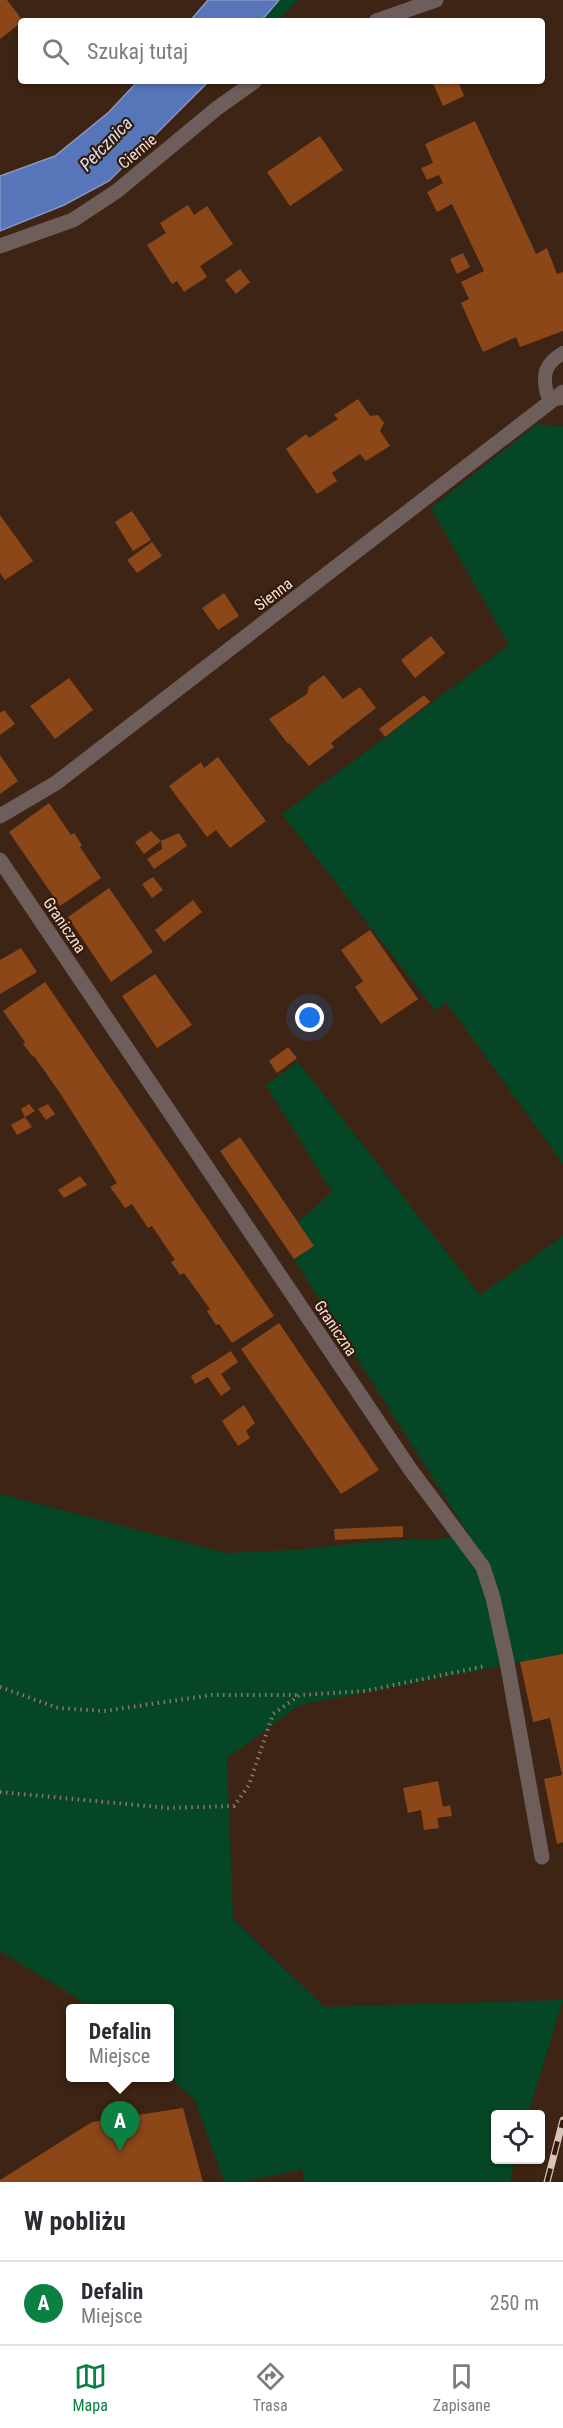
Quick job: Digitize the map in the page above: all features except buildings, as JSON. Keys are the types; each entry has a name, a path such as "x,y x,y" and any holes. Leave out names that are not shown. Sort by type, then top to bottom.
{"street":[{"path":"385,18 436,0"},
{"name":"Ciernie","path":"0,246 73,220 117,191 216,109 251,84"},
{"name":"Sienna","path":"0,816 56,783 560,396"},
{"name":"Graniczna","path":"0,860 410,1469 483,1567 493,1598 507,1662 542,1857"}],"lane":[{"path":"560,396 547,394 543,381 550,361 563,353"}],"path":[{"path":"0,1687 58,1708 104,1711 212,1695 300,1695 365,1691 507,1662"},
{"path":"0,1792 168,1808 234,1806 249,1785 273,1714 300,1695"}],"green space":[{"path":"279,0 298,0 281,18 264,18"},
{"path":"537,424 563,426 563,1164 446,1002 435,1010 282,814 509,645 431,508"},
{"path":"298,1062 480,1295 563,1236 563,1654 300,1705 227,1758 233,1919 324,2007 563,2000 529,2110 491,2110 491,2164 513,2164 510,2182 305,2182 302,2169 244,2182 224,2182 195,2100 174,2081 174,2004 85,2004 0,1951 0,1494 226,1553 294,1550 469,1535 294,1259 314,1246 298,1222 332,1192 266,1085"}],"water":[{"path":"208,0 279,0 264,18 193,18"},
{"name":"Pełcznica","path":"135,84 206,84 109,181 64,205 0,231 0,176 55,156 109,112"}],"railway":[{"path":"547,2182 563,2120"}],"place":[{"name":"Defalin","path":"120,2151"}]}
